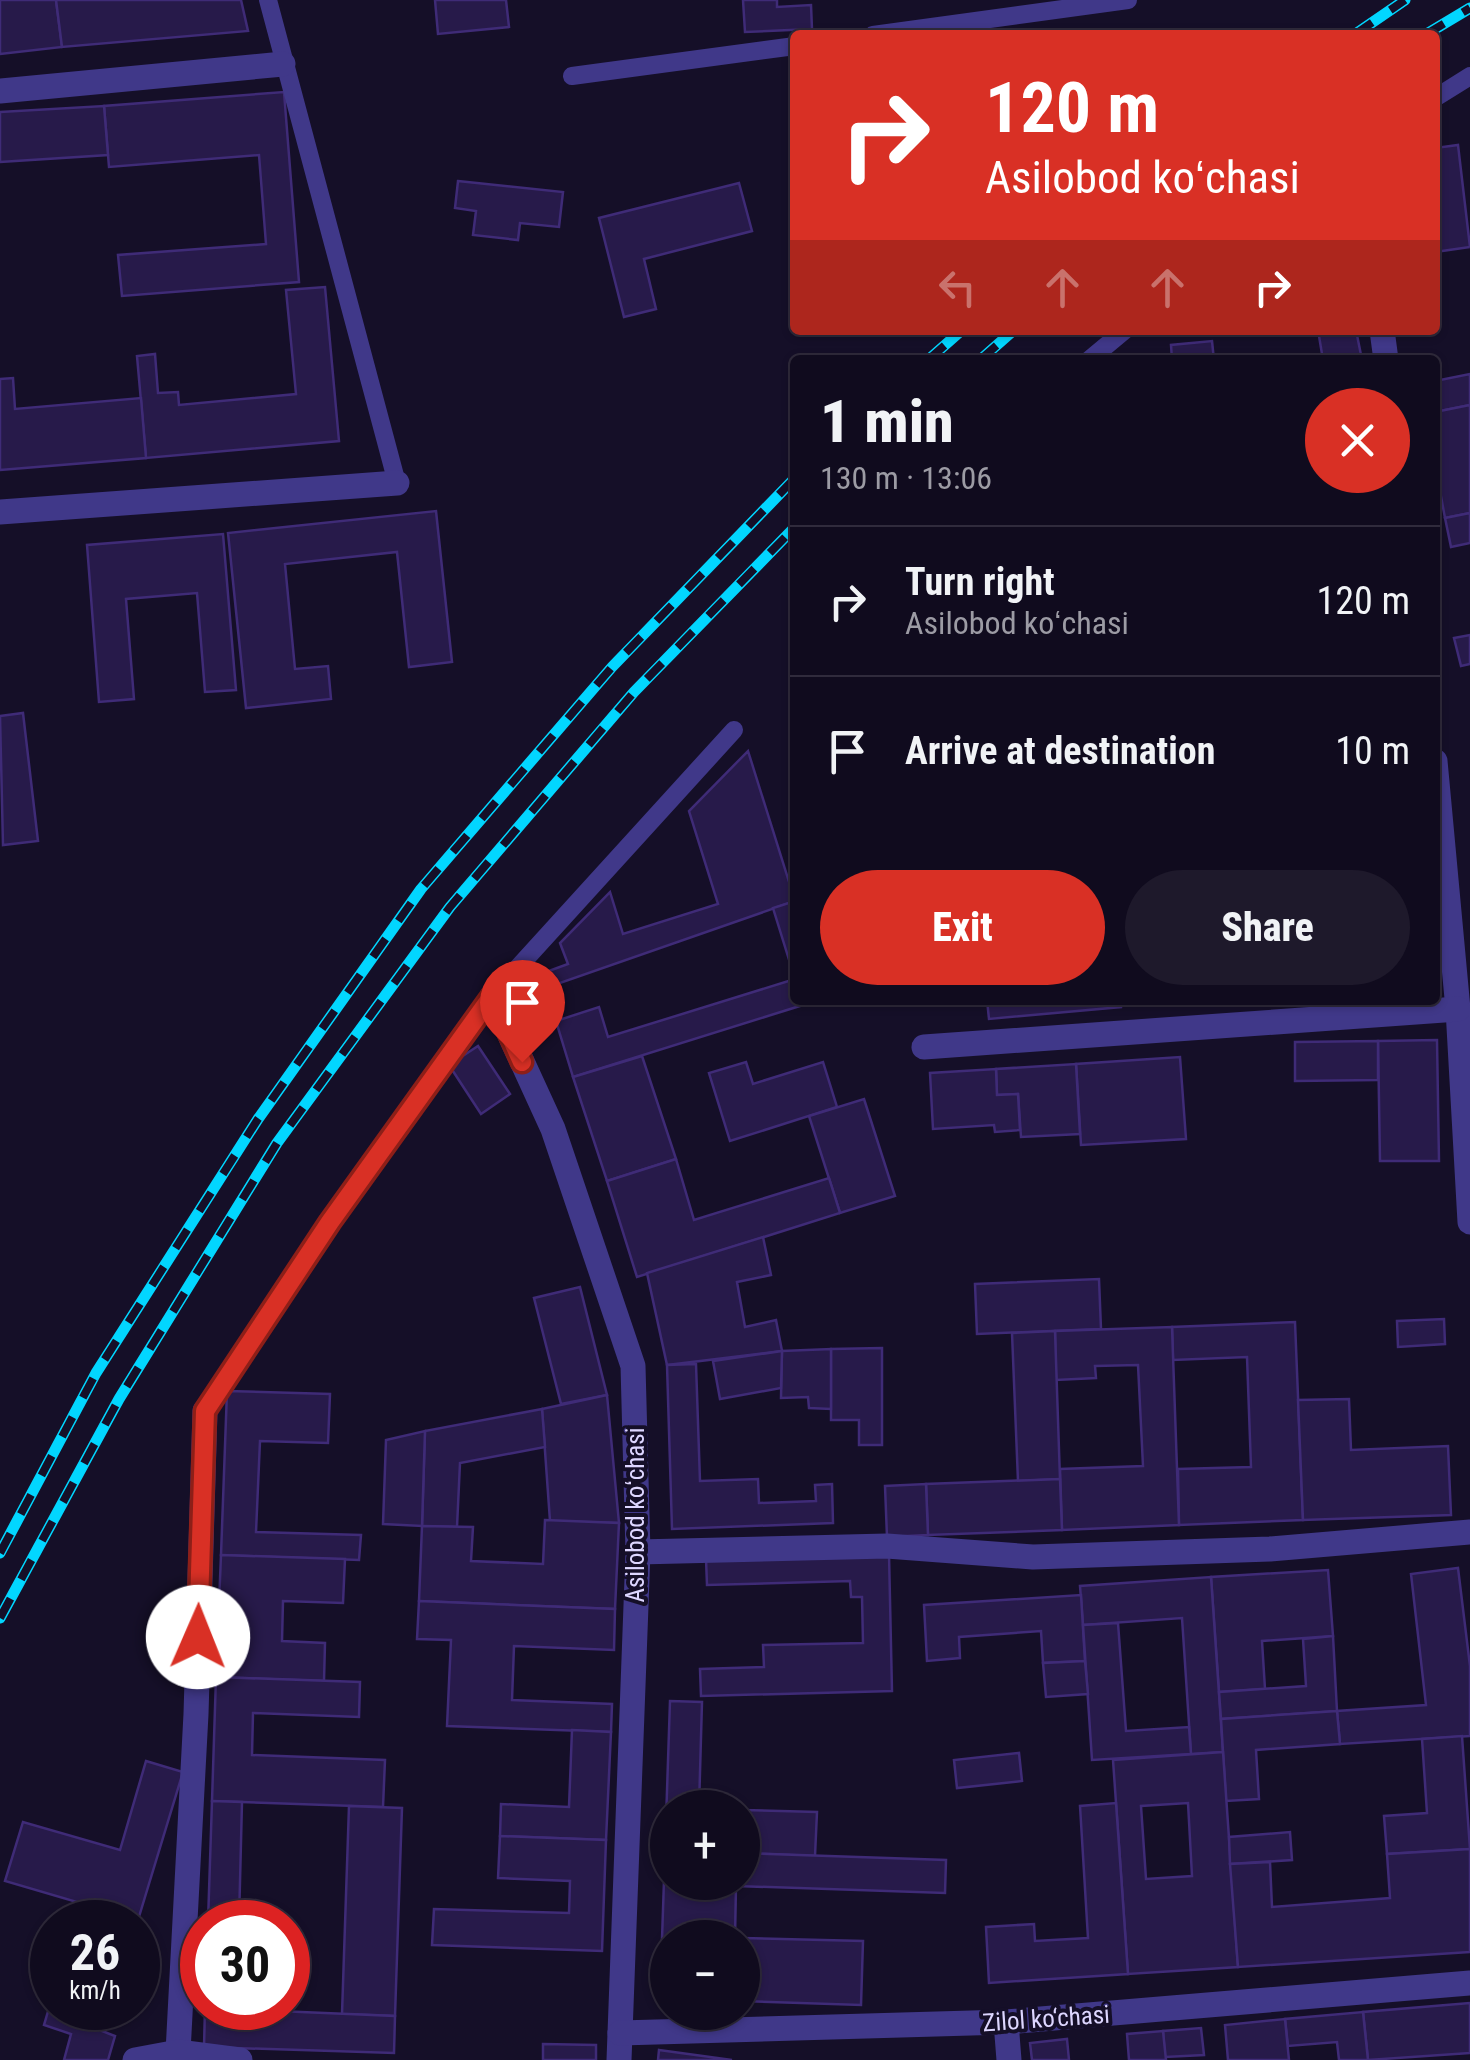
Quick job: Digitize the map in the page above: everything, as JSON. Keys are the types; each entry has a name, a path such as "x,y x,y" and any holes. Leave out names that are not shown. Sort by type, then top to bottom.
{"street":[{"path":"0,91 283,64"},
{"path":"0,512 397,483"},
{"path":"1440,815 1466,1057 1470,1222"},
{"name":"Asilobod koʻchasi","path":"492,996 553,1129 633,1366 638,1552 620,2060"},
{"path":"924,1046 1458,1009"},
{"path":"178,2052 196,1714 205,1411"},
{"path":"638,1552 887,1546 1034,1557 1270,1549 1470,1532"},
{"name":"Zilol ko‘chasi","path":"620,2033 1006,2022 1470,1983"},
{"path":"1006,2022 1009,2060"},
{"path":"136,2060 178,2052 240,2060"}],"lane":[{"path":"268,0 397,483"},
{"path":"909,30 1128,0"},
{"path":"572,76 790,47"},
{"path":"1440,95 1470,76"},
{"path":"1095,355 1119,335"},
{"path":"205,1411 330,1222 492,996 734,730"}],"building":[{"path":"0,0 56,0 62,47 0,54"},
{"path":"56,0 241,0 248,31 62,47"},
{"path":"435,0 506,0 509,27 438,34"},
{"path":"743,0 777,0 777,7 811,5 812,29 745,32"},
{"path":"284,92 299,282 122,296 118,255 266,244 259,155 109,167 104,106"},
{"path":"104,106 108,155 0,162 0,112"},
{"path":"1458,145 1470,247 1440,251 1440,147"},
{"path":"458,181 563,192 559,227 520,223 518,240 473,235 476,211 455,208"},
{"path":"739,183 752,231 644,259 656,309 624,317 599,218"},
{"path":"325,287 339,441 146,458 137,356 155,354 158,393 178,392 179,405 296,394 286,290"},
{"path":"1319,335 1357,335 1361,355 1322,355"},
{"path":"1212,341 1213,355 1172,355 1171,345"},
{"path":"1470,374 1470,405 1440,411 1440,380"},
{"path":"13,378 15,409 141,398 146,458 0,470 0,379"},
{"path":"1470,405 1470,513 1445,518 1440,491 1440,411"},
{"path":"436,511 452,662 409,667 397,552 285,564 295,669 328,666 331,699 246,708 228,533"},
{"path":"1470,513 1470,543 1451,547 1445,518"},
{"path":"223,534 236,690 205,692 197,593 126,599 134,699 99,702 87,545"},
{"path":"1470,635 1470,664 1461,666 1454,638"},
{"path":"23,713 38,841 3,845 0,716"},
{"path":"748,751 790,885 790,903 540,990 535,976 568,964 560,943 610,892 623,934 718,904 689,811"},
{"path":"790,903 790,963 773,908"},
{"path":"790,981 790,1005 803,1005 573,1077 556,1021 599,1007 608,1037"},
{"path":"988,1005 1121,1005 1121,1007 989,1019"},
{"path":"1437,1040 1439,1161 1380,1161 1378,1041"},
{"path":"1378,1041 1378,1080 1295,1081 1295,1042"},
{"path":"478,1046 510,1094 481,1114 449,1065"},
{"path":"642,1056 676,1159 607,1181 573,1077"},
{"path":"1180,1057 1186,1139 1081,1145 1076,1064"},
{"path":"746,1062 753,1084 823,1062 837,1107 730,1141 709,1073"},
{"path":"1076,1064 1080,1134 1021,1137 1018,1094 997,1095 996,1069"},
{"path":"996,1069 997,1095 1018,1094 1020,1130 995,1132 994,1125 933,1129 930,1073"},
{"path":"864,1099 895,1196 840,1213 809,1116"},
{"path":"676,1159 694,1220 829,1178 840,1213 637,1277 607,1181"},
{"path":"763,1237 771,1275 737,1282 745,1327 776,1320 782,1351 667,1365 647,1273"},
{"path":"1099,1279 1101,1329 977,1334 975,1284"},
{"path":"580,1287 607,1395 561,1404 534,1298"},
{"path":"1444,1319 1445,1344 1398,1347 1397,1321"},
{"path":"1295,1322 1303,1520 1179,1525 1178,1469 1251,1467 1247,1357 1173,1360 1172,1327"},
{"path":"1172,1327 1179,1525 1062,1530 1060,1469 1143,1466 1138,1365 1095,1366 1096,1378 1056,1380 1055,1331"},
{"path":"1055,1331 1060,1479 1018,1481 1012,1333"},
{"path":"882,1348 882,1445 859,1445 859,1420 831,1420 831,1349"},
{"path":"831,1349 831,1409 809,1408 808,1397 781,1398 782,1351"},
{"path":"782,1351 781,1388 720,1399 713,1361"},
{"path":"696,1364 700,1481 758,1479 759,1503 816,1501 815,1485 832,1484 833,1523 672,1529 667,1365"},
{"path":"227,1391 330,1394 328,1443 260,1441 256,1532 361,1535 359,1560 221,1555"},
{"path":"607,1395 619,1523 550,1521 542,1409"},
{"path":"1349,1399 1351,1450 1448,1446 1451,1515 1303,1520 1298,1400"},
{"path":"542,1409 545,1447 460,1463 457,1527 422,1526 425,1431"},
{"path":"425,1431 422,1526 383,1524 386,1440"},
{"path":"1060,1479 1062,1530 928,1535 926,1484"},
{"path":"926,1484 928,1535 887,1537 885,1486"},
{"path":"545,1520 619,1523 615,1609 419,1601 422,1526 473,1527 471,1561 543,1564"},
{"path":"889,1554 892,1691 701,1696 700,1669 764,1667 763,1645 863,1643 862,1597 851,1597 850,1581 707,1585 706,1559"},
{"path":"221,1555 345,1559 343,1603 283,1601 282,1641 325,1643 324,1681 216,1677"},
{"path":"1458,1568 1470,1666 1470,1736 1340,1744 1337,1711 1426,1705 1411,1574"},
{"path":"1328,1570 1333,1636 1262,1641 1265,1689 1219,1692 1211,1577"},
{"path":"1211,1577 1223,1752 1191,1754 1182,1618 1083,1625 1080,1586"},
{"path":"1081,1595 1085,1661 1043,1663 1041,1631 959,1637 960,1658 927,1661 924,1605"},
{"path":"419,1601 615,1609 614,1650 514,1646 512,1700 612,1704 611,1732 447,1726 451,1640 417,1639"},
{"path":"1118,1623 1126,1731 1189,1727 1191,1754 1092,1760 1083,1625"},
{"path":"1333,1636 1337,1711 1221,1719 1219,1692 1306,1686 1303,1639"},
{"path":"1085,1661 1088,1694 1046,1697 1043,1663"},
{"path":"216,1677 360,1682 359,1717 253,1713 252,1755 385,1760 383,1807 212,1801"},
{"path":"670,1701 702,1702 700,1790 667,1790"},
{"path":"1337,1711 1340,1744 1256,1750 1259,1799 1226,1801 1221,1719"},
{"path":"572,1730 611,1732 606,1840 500,1836 501,1804 569,1807"},
{"path":"1462,1736 1470,1849 1387,1854 1384,1816 1427,1813 1422,1739"},
{"path":"1223,1752 1238,1967 1128,1974 1113,1760","holes":["1188,1803 1192,1876 1146,1879 1141,1806"]},
{"path":"1019,1753 1022,1781 957,1788 954,1760"},
{"path":"146,1761 183,1772 144,1900 70,1900 5,1881 23,1822 120,1850"},
{"path":"212,1801 242,1802 240,1900 209,1900"},
{"path":"1116,1803 1128,1974 989,1983 986,1927 1034,1924 1035,1941 1088,1938 1080,1806"},
{"path":"349,1806 402,1808 395,2016 342,2014"},
{"path":"760,1810 817,1812 815,1856 760,1854"},
{"path":"1290,1832 1292,1860 1230,1864 1229,1837"},
{"path":"500,1836 606,1840 602,1951 432,1945 434,1909 569,1913 570,1881 498,1878"},
{"path":"1470,1849 1470,1952 1238,1967 1230,1864 1270,1862 1272,1907 1390,1898 1387,1854"},
{"path":"760,1854 946,1860 945,1893 760,1887"},
{"path":"663,1900 736,1900 735,1920 663,1920"},
{"path":"760,1938 863,1941 861,2005 760,2002"},
{"path":"1470,2003 1470,2053 1368,2060 1363,2012"},
{"path":"310,2012 395,2016 394,2053 204,2047 204,2030 310,2030"},
{"path":"1363,2012 1368,2060 1339,2060 1337,2042 1288,2046 1285,2019"},
{"path":"1285,2019 1289,2060 1228,2060 1225,2025"},
{"path":"1201,2028 1204,2055 1165,2057 1163,2031"},
{"path":"59,2030 102,2030 115,2036 108,2060 64,2060 71,2034"},
{"path":"1163,2031 1166,2060 1129,2060 1127,2034"},
{"path":"1067,2039 1069,2060 1032,2060 1030,2043"},
{"path":"543,2044 596,2045 596,2060 543,2060"},
{"path":"659,2050 732,2060 658,2060"}],"railway":[{"path":"1361,30 1405,0"},
{"path":"1433,30 1470,8"},
{"path":"934,355 956,335"},
{"path":"986,355 1008,335"},
{"path":"0,1553 96,1373 258,1119 421,889 612,667 790,483"},
{"path":"0,1618 119,1399 277,1143 450,907 634,692 790,532"}],"route":[{"path":"198,1637 205,1411 330,1222 492,996 522,1062"}]}
